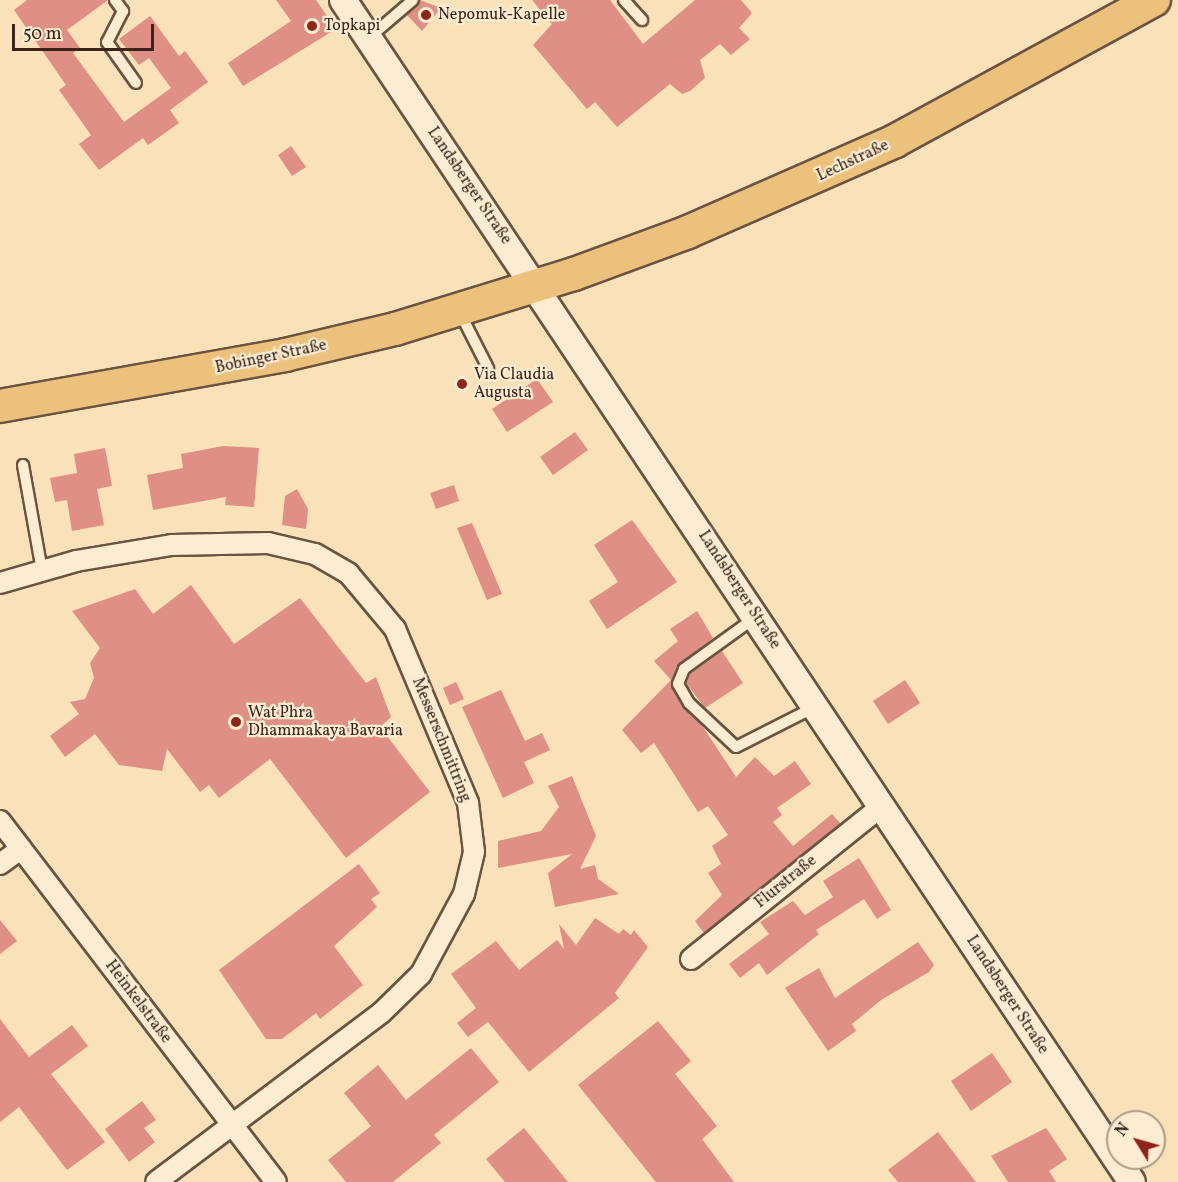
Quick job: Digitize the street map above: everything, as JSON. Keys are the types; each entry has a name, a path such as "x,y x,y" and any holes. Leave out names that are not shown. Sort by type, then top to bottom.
{"main road":[{"name":"Lechstraße","path":"537,286 688,232 854,161 1154,0"},
{"name":"Bobinger Straße","path":"0,406 182,376 459,310 537,286"}],"street":[{"name":"Landsberger Straße","path":"343,0 371,36 1132,1182"},
{"name":"Messerschmittring","path":"0,583 42,571 172,545 268,543 315,554 349,574 395,629 468,803 474,852 464,894 421,974 381,1012 156,1182"},
{"name":"Flurstraße","path":"691,959 882,806"},
{"name":"Heinkelstraße","path":"0,821 276,1182"},
{"path":"0,864 21,849"}],"lane":[{"path":"116,0 123,11 107,42 136,83"},
{"path":"371,36 413,0"},
{"path":"624,0 642,20"},
{"path":"459,310 488,368"},
{"path":"23,465 42,571"},
{"path":"756,617 684,669 678,684 689,703 736,747 816,707"}],"building":[{"path":"27,0 108,0 67,30 80,48 73,53 124,122 171,88 149,58 139,65 119,39 150,16 179,56 185,51 208,82 170,110 179,123 148,145 143,138 99,170 79,144 91,135 59,90 66,85 14,10"},
{"path":"276,0 316,0 336,29 243,86 228,63 291,21"},
{"name":"Nepomuk-Kapelle","path":"420,0 441,8 422,31 407,15"},
{"path":"532,0 610,0 643,44 695,0 741,0 752,13 739,28 750,39 731,55 720,44 700,60 705,78 690,91 682,94 670,84 617,127 595,102 587,109 533,45 552,24"},
{"path":"291,146 306,167 292,176 278,155"},
{"path":"537,379 553,402 507,432 492,409"},
{"path":"575,432 588,450 553,475 540,457"},
{"path":"223,446 259,448 254,507 225,505 226,497 153,510 147,475 183,468 181,454"},
{"path":"105,448 112,486 97,489 104,525 72,531 67,500 55,502 50,478 77,473 74,454"},
{"path":"454,485 459,501 436,509 430,493"},
{"path":"297,489 308,509 306,529 282,525 285,496"},
{"path":"632,520 677,582 607,629 589,601 618,582 594,545"},
{"path":"472,523 502,594 487,600 457,528"},
{"name":"Wat Phra Dhammakaya Bavaria","path":"191,585 234,644 300,598 366,683 376,677 391,717 380,727 430,792 346,858 270,759 219,798 209,785 200,792 167,749 162,771 119,765 95,734 65,757 50,736 79,714 70,702 85,699 94,678 90,663 100,648 72,611 135,589 153,614"},
{"path":"697,611 713,638 677,666 671,685 683,707 703,727 736,777 755,757 774,776 795,761 811,784 777,808 782,815 773,822 793,846 832,814 841,824 704,933 695,921 722,895 708,873 721,864 712,846 728,835 708,806 698,812 654,743 641,753 622,730 671,680 654,661 678,641 670,629"},
{"path":"722,651 743,683 705,708 686,683 690,674"},
{"path":"905,680 920,703 888,724 873,701"},
{"path":"456,682 464,699 450,705 443,688"},
{"path":"501,690 525,741 542,733 550,750 524,762 534,783 503,798 462,707"},
{"path":"572,776 596,836 580,869 595,865 598,879 619,894 555,907 548,873 572,854 498,868 498,841 541,831 559,807 548,786"},
{"path":"859,858 891,910 877,919 864,899 816,930 819,934 767,975 759,963 740,978 729,964 769,934 760,922 793,901 805,915 833,897 823,881"},
{"path":"359,864 380,893 371,899 377,907 334,946 363,985 320,1019 316,1013 282,1039 266,1039 219,970"},
{"path":"595,918 619,934 623,929 631,935 634,930 648,947 615,993 619,998 529,1072 488,1022 468,1037 457,1023 476,1008 451,974 496,941 519,970 557,940 564,949 559,924 576,945"},
{"path":"0,920 17,941 0,954"},
{"path":"918,942 934,965 929,972 881,1000 852,1024 856,1031 828,1051 785,988 819,968 835,998"},
{"path":"0,1019 29,1057 72,1025 88,1046 51,1074 105,1142 67,1170 19,1107 0,1122"},
{"path":"658,1021 691,1061 675,1074 717,1126 702,1139 734,1182 656,1182 578,1085"},
{"path":"471,1048 499,1082 434,1135 441,1143 393,1182 346,1182 328,1160 371,1126 344,1093 378,1065 406,1100"},
{"path":"992,1053 1012,1082 971,1111 951,1081"},
{"path":"142,1101 156,1120 144,1128 155,1142 129,1162 105,1129"},
{"path":"524,1128 568,1182 505,1182 486,1159"},
{"path":"1046,1128 1067,1159 1049,1171 1056,1182 1008,1182 991,1156"},
{"path":"938,1132 976,1182 898,1182 888,1170"}],"place":[{"name":"Nepomuk-Kapelle","path":"426,15"},
{"name":"Topkapi","path":"312,26"},
{"name":"Via Claudia Augusta","path":"462,384"},
{"name":"Wat Phra Dhammakaya Bavaria","path":"236,722"}]}
